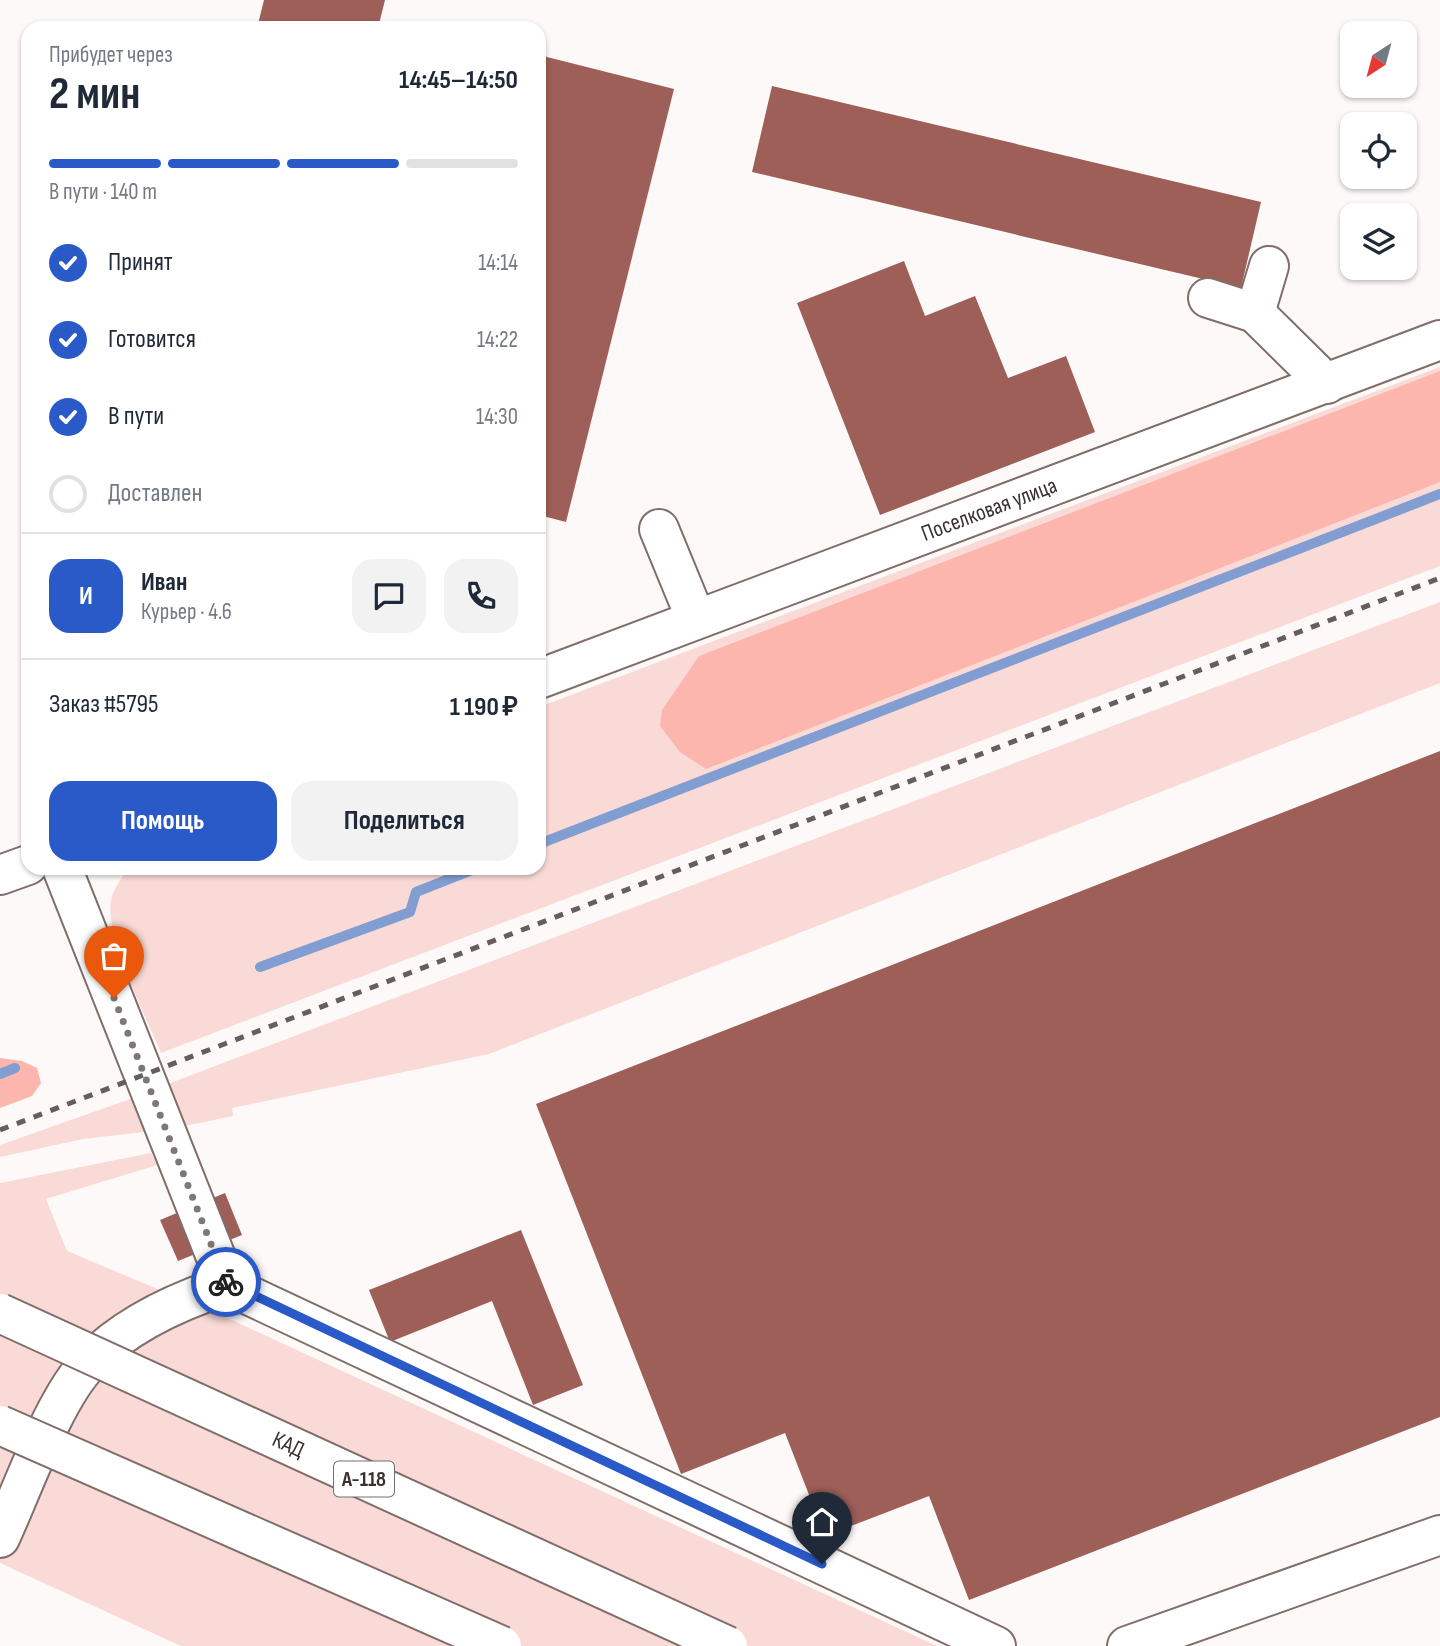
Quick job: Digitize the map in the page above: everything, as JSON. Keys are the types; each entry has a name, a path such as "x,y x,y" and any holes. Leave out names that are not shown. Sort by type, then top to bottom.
{"main road":[{"path":"1255,313 1269,266"},
{"path":"1208,298 1255,313 1327,383"},
{"name":"Поселковая улица","path":"546,676 1440,340"},
{"path":"659,529 696,619"},
{"path":"0,876 21,868"},
{"path":"65,875 227,1285 996,1646"},
{"path":"0,1538 66,1395 88,1363 122,1336 183,1300 227,1285"},
{"name":"КАД","path":"0,1313 728,1646"},
{"path":"0,1425 502,1646"},
{"path":"1127,1646 1440,1535"}],"shaded area":[{"path":"1440,367 1440,566 161,1053 128,976 114,933 111,900 124,875 546,875 546,704"},
{"path":"1440,371 1440,482 706,769 680,752 660,726 662,710 699,656"},
{"path":"1440,602 1440,683 489,1054 232,1108 233,1116 180,1127 165,1085"},
{"path":"0,1058 22,1061 37,1068 41,1083 32,1096 0,1108"},
{"path":"136,1097 152,1131 83,1139 0,1157 0,1145"},
{"path":"151,1153 157,1165 46,1199 67,1251 234,1321 937,1646 181,1646 0,1563 0,1183"}],"building":[{"path":"264,0 385,0 380,21 259,21"},
{"path":"546,57 674,89 566,522 546,517"},
{"path":"772,86 1261,202 1241,288 752,172"},
{"path":"904,261 925,316 975,296 1008,378 1066,356 1095,432 880,515 797,303"},
{"path":"1440,751 1440,1417 969,1600 929,1496 825,1536 785,1433 681,1474 536,1104"},
{"path":"225,1193 242,1235 178,1261 160,1220"},
{"path":"521,1230 583,1385 533,1405 492,1301 390,1342 369,1290"}],"waterway":[{"path":"546,841 1440,494"},
{"path":"260,967 410,912 416,892 459,875"},
{"path":"0,1074 15,1068"}],"railway":[{"path":"0,1130 1440,578"}],"way so far":[{"path":"114,998 226,1282"}],"route":[{"path":"226,1282 227,1285 822,1564"}]}
